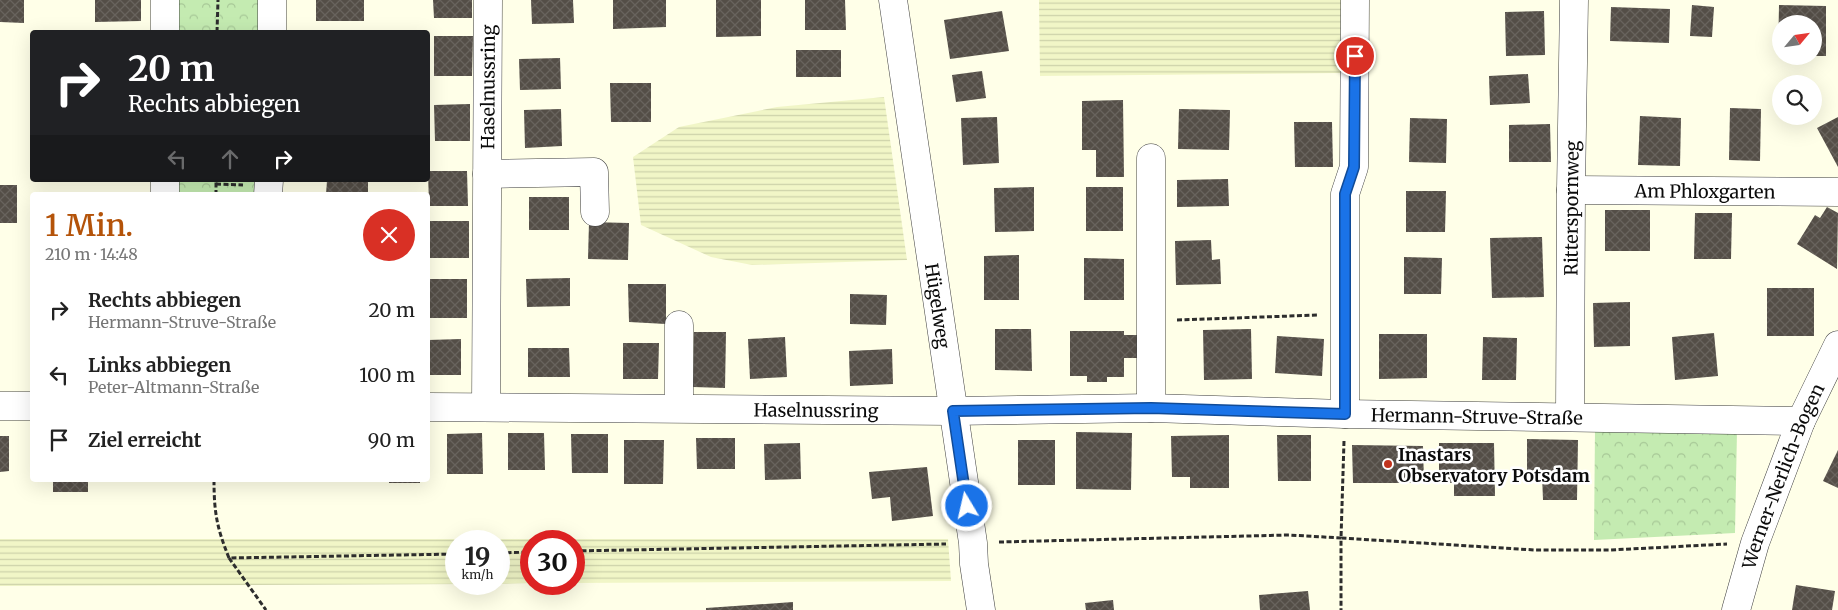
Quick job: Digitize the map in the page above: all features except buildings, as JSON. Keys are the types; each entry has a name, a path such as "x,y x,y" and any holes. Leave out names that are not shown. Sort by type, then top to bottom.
{"street":[{"path":"165,0 165,30"},
{"path":"272,0 272,30"},
{"name":"Haselnussring","path":"486,407 488,0"},
{"name":"Hügelweg","path":"893,0 973,543 981,610"},
{"path":"1345,414 1345,194 1354,167 1356,0"},
{"name":"Ritterspornweg","path":"1570,416 1574,0"},
{"path":"1151,408 1152,158"},
{"name":"Haselnussring","path":"487,174 594,172 595,212"},
{"name":"Am Phloxgarten","path":"1571,190 1838,192"},
{"path":"679,325 679,408"},
{"name":"Werner-Nerlich-Bogen","path":"1736,610 1755,543 1801,421 1838,345"},
{"path":"0,406 30,406"},
{"name":"Haselnussring","path":"430,407 953,411"},
{"name":"Hermann-Struve-Straße","path":"953,411 1151,408 1345,414 1801,421"}],"path":[{"path":"217,30 218,0"},
{"path":"1152,321 1345,314"},
{"path":"1345,414 1341,538 1535,550 1611,550 1755,543"},
{"path":"214,482 214,509 219,534 229,558 266,610"},
{"path":"229,558 445,554"}],"green space":[{"path":"175,0 259,0 259,30 175,30"},
{"path":"1039,0 1341,0 1341,73 1040,76"},
{"path":"884,97 907,260 752,265 711,257 641,225 633,157 679,127 777,107"},
{"path":"175,182 258,182 258,192 175,192"},
{"path":"1595,429 1737,431 1735,533 1594,540"},
{"path":"0,539 445,539 445,584 0,586"},
{"path":"510,539 520,539 520,583 510,584"},
{"path":"585,539 948,539 951,581 585,583"}],"place":[{"name":"Inastars Observatory Potsdam","path":"1388,464"}],"route":[{"path":"967,506 953,411 1151,408 1345,414 1345,194 1354,167 1355,56"}]}
